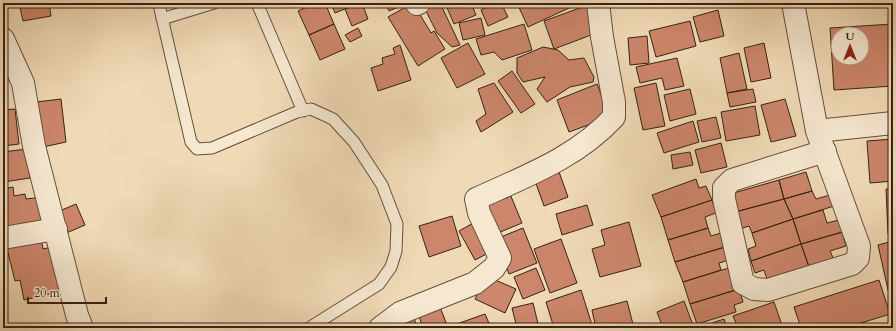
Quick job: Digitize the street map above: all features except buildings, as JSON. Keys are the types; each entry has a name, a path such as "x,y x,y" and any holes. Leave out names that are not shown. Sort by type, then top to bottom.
{"street":[{"path":"380,328 400,313 475,283 494,268 500,258 479,213 476,199 555,164 600,132 614,117 614,102 602,37 598,3"},
{"path":"793,3 818,131 859,246 858,258 852,264 768,290 754,289 743,283 724,199 724,188 732,180 825,151"},
{"path":"3,39 23,83 34,146 77,314 82,328"},
{"path":"818,131 893,123"},
{"path":"3,238 56,229"}],"lane":[{"path":"214,3 161,14 191,142 197,148 212,148 297,112 311,109 333,119 354,142 382,185 397,224 396,251 391,267 379,284 309,328"},
{"path":"257,3 303,111"}]}
